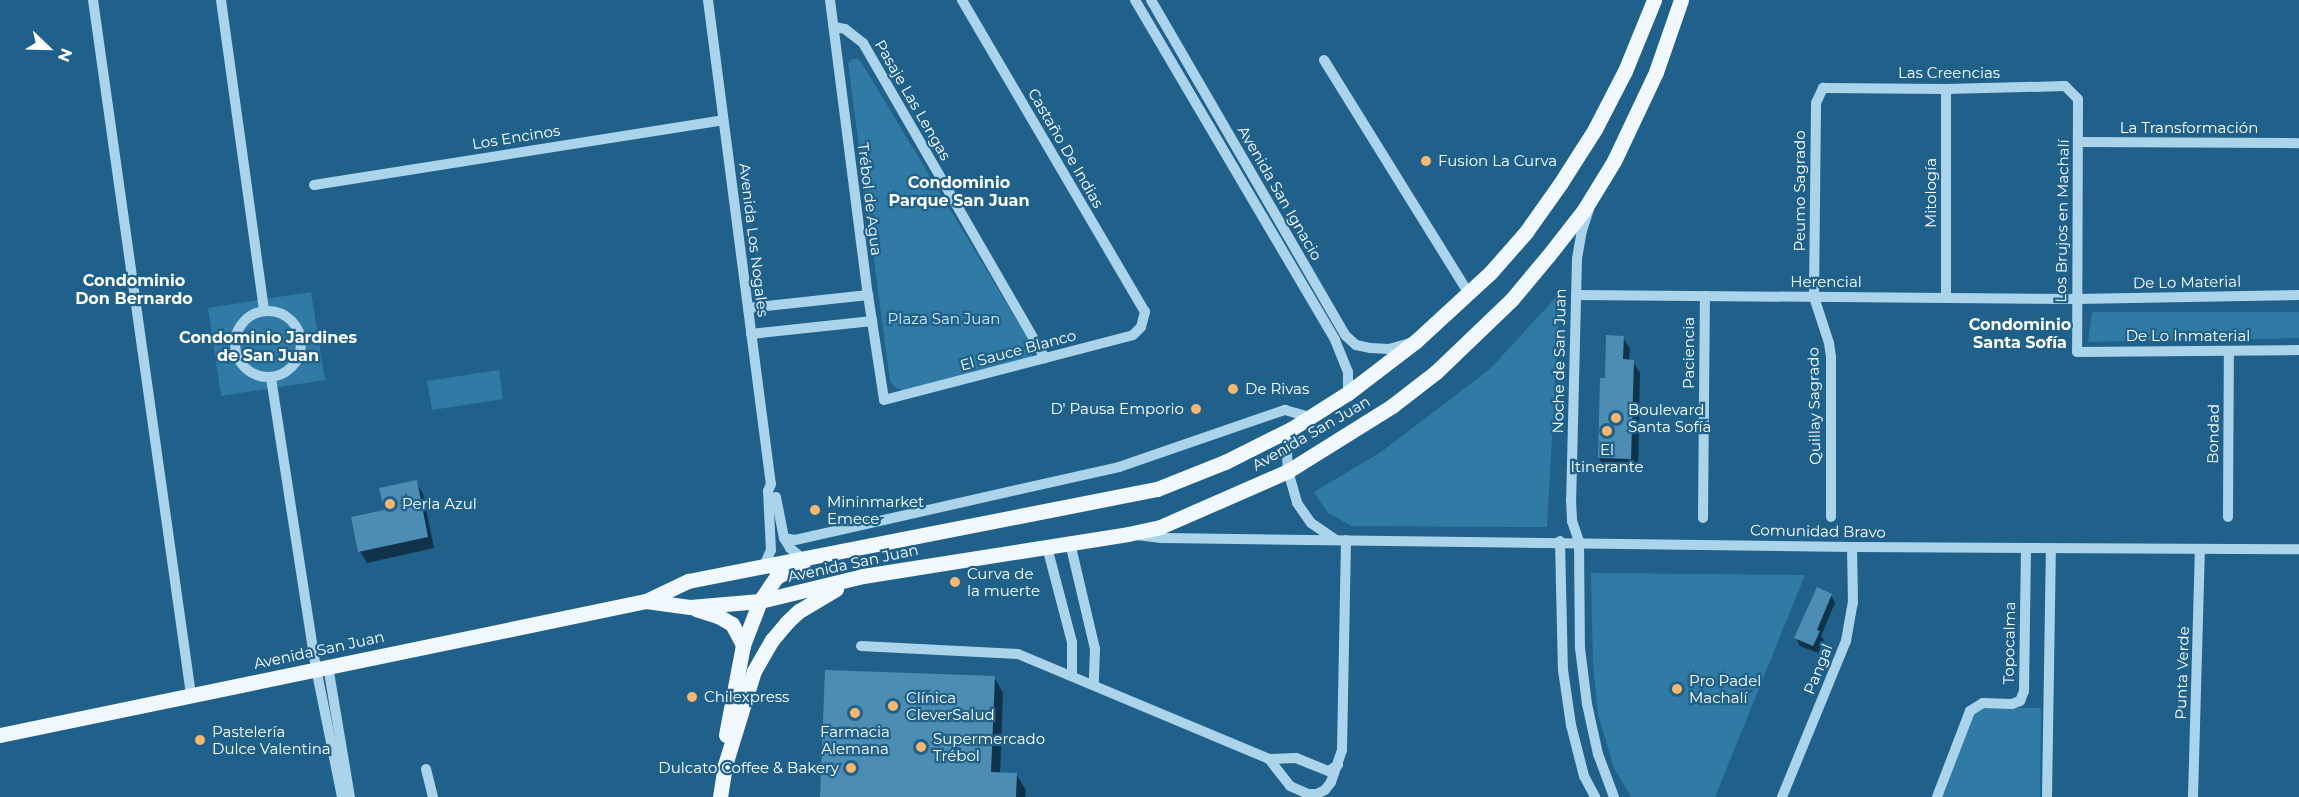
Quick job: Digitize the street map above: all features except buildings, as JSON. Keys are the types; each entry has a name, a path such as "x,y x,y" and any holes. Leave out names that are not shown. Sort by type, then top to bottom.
{"main road":[{"name":"Avenida San Juan","path":"0,735 646,601 688,581 1157,489 1225,462 1291,429 1348,393 1416,341 1469,294 1526,232 1595,129 1625,71 1654,0"},
{"name":"Avenida San Juan","path":"646,601 690,607 760,600 863,576 1128,534 1160,527 1288,471 1392,406 1436,372 1512,299 1584,210 1614,161 1639,110 1681,0"},
{"path":"720,797 725,765 726,733 743,645 760,600 776,577 821,554"},
{"path":"725,765 754,671 772,640 799,611 863,576"},
{"path":"690,607 718,616 732,624 743,645"}],"street":[{"path":"93,0 191,695"},
{"path":"220,0 264,311"},
{"name":"Avenida Los Nogales","path":"708,0 771,483 775,489 784,538"},
{"name":"Trébol de Agua","path":"830,0 867,295 884,400"},
{"name":"Castaño De Indias","path":"962,0 1144,312"},
{"name":"Avenida San Ignacio","path":"1135,0 1344,357 1348,372 1348,393"},
{"name":"Avenida San Ignacio","path":"1151,0 1346,336 1356,345 1370,348 1389,349 1416,341"},
{"name":"Pasaje Las Lengas","path":"834,27 845,29 863,43 1045,358"},
{"path":"1324,60 1469,294"},
{"name":"Las Creencias","path":"1823,88 1946,89 2065,86 2073,92"},
{"name":"Peumo Sagrado","path":"1814,297 1816,104 1823,88"},
{"name":"Mitología","path":"1946,89 1946,298"},
{"name":"Los Brujos en Machalí","path":"2073,92 2078,99 2076,352"},
{"name":"Los Encinos","path":"314,184 723,120"},
{"name":"La Transformación","path":"2078,142 2299,143"},
{"path":"1241,180 1251,173"},
{"name":"Noche de San Juan","path":"1599,184 1582,230 1576,295 1571,500 1572,521 1579,541 1580,648 1587,704 1598,754 1614,797"},
{"path":"748,308 867,295"},
{"name":"Herencial","path":"1576,295 2076,299"},
{"name":"De Lo Material","path":"2076,299 2299,295"},
{"name":"Paciencia","path":"1703,518 1705,296"},
{"name":"Quillay Sagrado","path":"1814,297 1829,343 1831,357 1830,517"},
{"path":"264,311 283,314 293,321 300,332 302,344 296,363 288,372 271,378 250,373 236,353 235,340 241,326 246,319 264,311"},
{"name":"El Sauce Blanco","path":"884,400 1133,335 1141,327 1144,312"},
{"path":"751,334 872,321"},
{"name":"De Lo Inmaterial","path":"2076,352 2299,350"},
{"name":"Bondad","path":"2228,517 2229,351"},
{"path":"271,378 322,667 342,797"},
{"name":"Avenida San Juan","path":"784,538 795,540 1119,467 1285,410 1310,417"},
{"path":"861,646 1008,652 1094,685 1269,759 1276,765 1284,781 1308,794 1325,790 1338,765 1344,731 1341,540 1311,523 1297,502 1288,471 1287,454 1291,429"},
{"name":"Avenida Los Nogales","path":"764,566 771,550 768,491 771,483"},
{"name":"Comunidad Bravo","path":"1128,534 1163,538 1579,541 1852,547 2299,549"},
{"path":"784,538 790,548 802,558"},
{"path":"1560,541 1563,670 1571,724 1584,776 1595,797"},
{"path":"1070,543 1095,649 1094,685"},
{"path":"1047,547 1071,642 1072,676"},
{"name":"Pangal","path":"1782,797 1851,622 1852,547"},
{"name":"Topocalma","path":"1937,797 1970,711 1983,703 2012,704 2020,701 2024,691 2026,548"},
{"path":"2047,797 2051,548"},
{"name":"Punta Verde","path":"2193,797 2200,549"},
{"path":"322,667 350,797"},
{"path":"1269,759 1296,758 1329,771 1338,765"},
{"path":"426,769 433,797"}],"green space":[{"name":"Plaza San Juan","path":"852,59 858,59 863,65 1031,344 1033,353 1029,361 905,391 896,388 890,381 848,63"},
{"path":"311,292 325,380 221,396 208,308"},
{"path":"1560,293 1547,527 1352,526 1328,513 1314,492 1381,452 1490,369"},
{"path":"2092,312 2299,312 2299,338 2088,342"},
{"path":"499,370 503,399 432,410 427,381"},
{"name":"Pro Padel Machalí","path":"1591,573 1805,575 1715,797 1631,797 1614,768 1598,715 1593,663"},
{"path":"1981,707 2041,708 2040,797 1943,797 1973,715"}],"place":[{"name":"Fusion La Curva","path":"1426,161"},
{"name":"De Rivas","path":"1233,389"},
{"name":"D' Pausa Emporio","path":"1196,409"},
{"name":"Boulevard Santa Sofía","path":"1616,418"},
{"name":"El Itinerante","path":"1607,431"},
{"name":"Perla Azul","path":"390,504"},
{"name":"Mininmarket Emece","path":"815,510"},
{"name":"Curva de la muerte","path":"955,582"},
{"name":"Pro Padel Machalí","path":"1677,689"},
{"name":"Chilexpress","path":"692,697"},
{"name":"Clínica CleverSalud","path":"893,706"},
{"name":"Farmacia Alemana","path":"855,713"},
{"name":"Pastelería Dulce Valentina","path":"200,740"},
{"name":"Supermercado Trébol","path":"921,747"},
{"name":"Dulcato Coffee & Bakery","path":"851,768"}],"district":[{"name":"Condominio Parque San Juan","path":"959,192"},
{"name":"Condominio Don Bernardo","path":"134,290"},
{"name":"Condominio Santa Sofía","path":"2020,334"},
{"name":"Condominio Jardines de San Juan","path":"268,347"}]}
